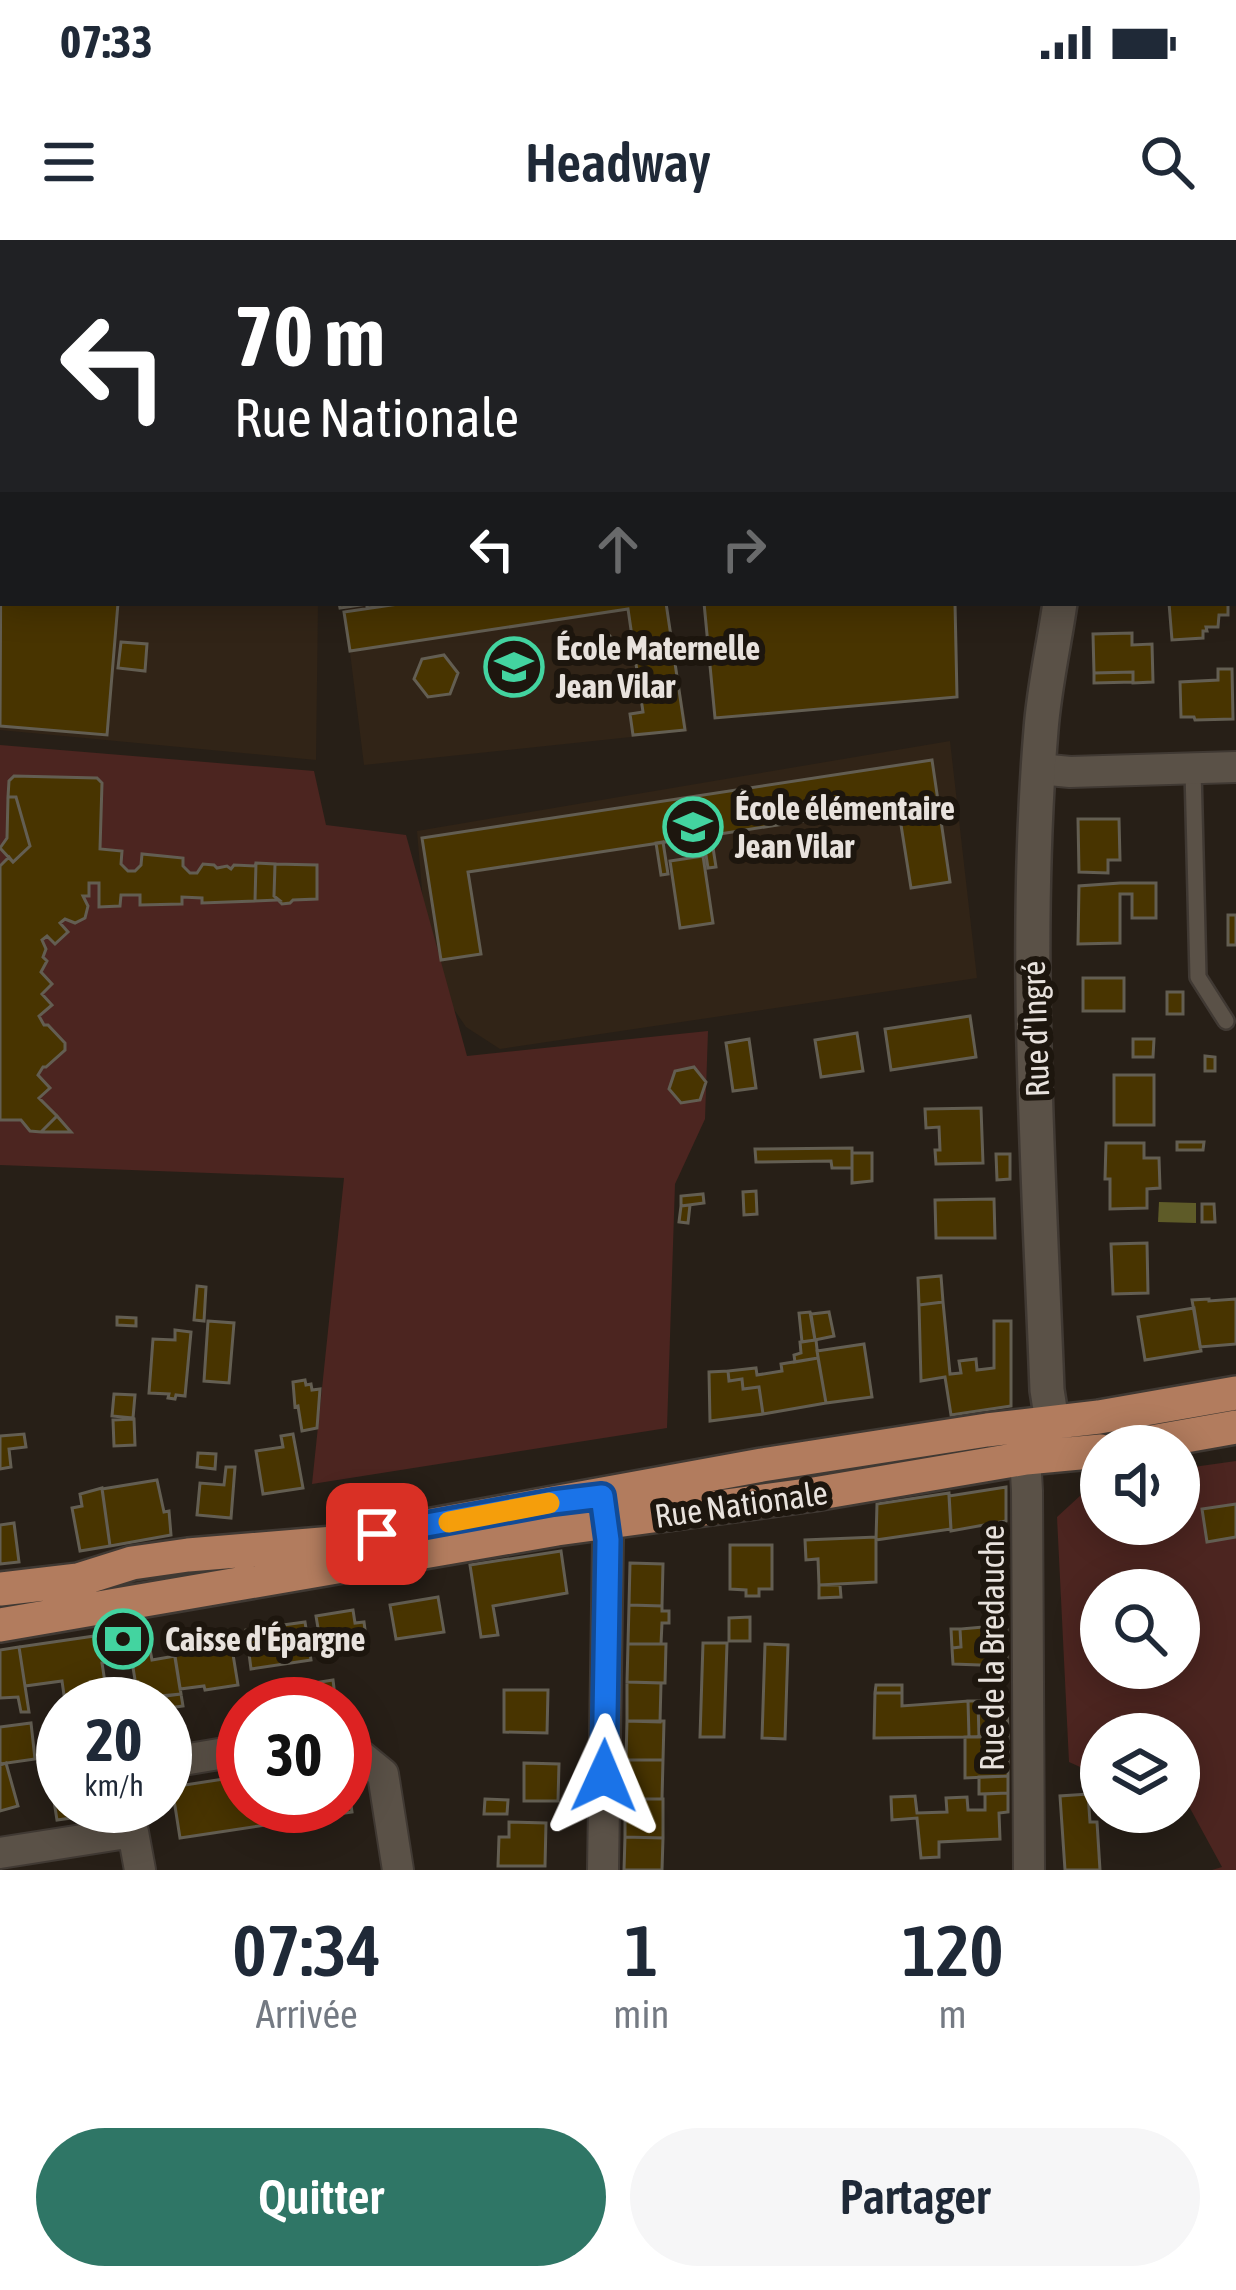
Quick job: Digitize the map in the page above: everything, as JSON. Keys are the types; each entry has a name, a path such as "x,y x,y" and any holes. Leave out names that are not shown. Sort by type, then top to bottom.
{"main road":[{"path":"1039,1440 1099,1417 1236,1393"},
{"path":"1200,1433 1236,1427"},
{"path":"1039,1440 1080,1447"},
{"name":"Rue Nationale","path":"0,1625 557,1528 604,1509 762,1466 1039,1440"},
{"name":"Rue Nationale","path":"0,1589 78,1580 151,1560 334,1543 553,1502 604,1509"}],"street":[{"name":"Rue d'Ingré","path":"1039,1440 1047,1390 1033,890 1041,728 1060,606"},
{"path":"1040,769 1236,767"},
{"name":"Rue de la Bredauche","path":"1029,1870 1039,1440"},
{"path":"603,1870 604,1509"},
{"path":"372,1765 383,1774 398,1870"},
{"path":"0,1853 80,1833"},
{"path":"137,1833 140,1870"}],"lane":[{"path":"1193,769 1198,977 1226,1021"}],"shaded area":[{"path":"0,606 318,606 316,760 0,730"},
{"name":"École Maternelle Jean Vilar","path":"344,606 665,606 688,731 364,765"},
{"path":"950,741 977,978 500,1049 466,1027 429,973 417,831"},
{"path":"0,745 314,771 326,825 406,835 467,1056 708,1031 705,1119 675,1184 667,1428 312,1484 344,1178 0,1165"},
{"path":"1159,1202 1196,1203 1196,1223 1158,1222"},
{"path":"1236,1461 1236,1870 1212,1870 1222,1867 1200,1827 1200,1713 1080,1713 1080,1767 1069,1762 1057,1517 1080,1496 1080,1545 1200,1545 1200,1466"}],"building":[{"path":"1,606 118,606 107,735 0,726"},
{"path":"385,606 666,606 685,730 633,735 630,714 643,712 628,609 350,651 344,612"},
{"path":"704,606 955,606 957,697 715,718"},
{"path":"1169,606 1228,606 1228,615 1219,615 1218,627 1206,627 1203,638 1172,640"},
{"path":"1132,633 1132,645 1152,644 1153,682 1133,683 1133,672 1094,673 1093,634"},
{"path":"609,635 620,648 610,657 599,643"},
{"path":"121,642 147,644 145,671 118,668"},
{"path":"444,655 458,673 450,694 428,697 414,679 422,659"},
{"path":"1218,669 1232,669 1233,719 1181,717 1180,682 1218,680"},
{"path":"1133,672 1133,682 1094,683 1094,673"},
{"path":"932,760 950,882 911,888 898,806 688,839 689,843 679,840 468,872 481,954 441,960 422,838"},
{"path":"14,776 97,778 102,783 100,849 122,851 121,864 128,871 141,865 142,854 183,858 190,873 197,873 203,864 231,869 256,863 255,901 202,903 202,898 182,897 182,904 140,905 140,895 121,895 120,906 99,907 99,883 89,883 89,896 83,896 88,906 85,918 60,923 68,932 55,944 47,936 42,940 47,961 41,972 52,984 42,994 52,1005 39,1016 65,1043 65,1050 38,1075 50,1088 39,1098 57,1116 41,1132 30,1131 21,1120 0,1120 0,866 9,857 13,862 30,846 16,797 8,797"},
{"path":"8,797 16,797 30,846 13,862 0,848 7,838"},
{"path":"1078,819 1119,819 1120,860 1108,860 1108,873 1079,872"},
{"path":"711,835 716,867 708,868 703,836"},
{"path":"663,842 668,874 661,875 656,843"},
{"path":"703,856 713,923 680,928 670,861"},
{"path":"256,863 275,864 274,896 279,900 255,901"},
{"path":"275,864 317,865 317,899 282,904 274,896"},
{"path":"1156,883 1156,918 1132,918 1132,894 1120,894 1120,943 1078,944 1079,886"},
{"path":"1228,915 1236,915 1236,945 1228,945"},
{"path":"1083,978 1124,978 1124,1011 1083,1011"},
{"path":"1167,992 1183,992 1183,1014 1167,1014"},
{"path":"970,1016 976,1057 891,1070 885,1029"},
{"path":"857,1033 863,1071 821,1077 815,1040"},
{"path":"749,1039 756,1088 733,1091 726,1043"},
{"path":"1133,1039 1154,1039 1153,1057 1133,1057"},
{"path":"1205,1056 1215,1057 1215,1071 1205,1071"},
{"path":"694,1067 706,1082 700,1100 681,1103 669,1089 675,1071"},
{"path":"1114,1075 1154,1075 1154,1125 1114,1125"},
{"path":"981,1108 983,1163 936,1164 939,1127 926,1128 925,1109"},
{"path":"57,1116 71,1132 41,1132"},
{"path":"1177,1142 1204,1142 1203,1150 1177,1150"},
{"path":"1106,1143 1144,1143 1144,1158 1159,1158 1160,1188 1147,1189 1147,1208 1110,1209"},
{"path":"852,1148 852,1168 832,1168 831,1161 756,1162 755,1149"},
{"path":"852,1153 872,1153 872,1181 852,1183"},
{"path":"996,1154 1010,1154 1010,1179 997,1180"},
{"path":"756,1191 757,1214 744,1215 743,1192"},
{"path":"703,1194 704,1203 681,1206 681,1196"},
{"path":"994,1199 995,1238 936,1238 935,1200"},
{"path":"1202,1204 1214,1204 1215,1222 1202,1222"},
{"path":"690,1205 688,1223 679,1222 681,1206"},
{"path":"1147,1243 1148,1293 1113,1294 1111,1244"},
{"path":"941,1276 943,1302 919,1305 918,1278"},
{"path":"197,1286 206,1287 204,1321 194,1320"},
{"path":"1236,1299 1236,1344 1200,1347 1192,1300"},
{"path":"943,1302 950,1374 961,1373 959,1361 976,1359 977,1370 994,1368 994,1321 1011,1321 1011,1406 951,1415 945,1377 921,1381 919,1305"},
{"path":"1194,1308 1201,1351 1145,1360 1138,1317"},
{"path":"810,1312 815,1340 802,1342 799,1313"},
{"path":"829,1312 834,1336 815,1340 811,1314"},
{"path":"117,1317 136,1318 136,1326 117,1325"},
{"path":"208,1321 234,1323 229,1383 204,1381"},
{"path":"175,1330 191,1332 185,1396 175,1399 149,1393 153,1339 175,1340"},
{"path":"816,1340 818,1358 795,1362 794,1355 801,1353 800,1342"},
{"path":"864,1344 872,1397 826,1403 817,1351"},
{"path":"818,1358 826,1403 763,1414 759,1387 743,1389 742,1379 729,1381 728,1371 756,1368 757,1375 782,1371 781,1364"},
{"path":"728,1371 729,1381 742,1379 743,1389 759,1387 763,1414 710,1421 709,1372"},
{"path":"305,1380 312,1390 320,1389 317,1428 302,1431 293,1382"},
{"path":"114,1394 135,1395 133,1418 112,1416"},
{"path":"134,1419 135,1445 114,1446 113,1420"},
{"path":"24,1434 26,1447 9,1449 11,1467 0,1469 0,1436"},
{"path":"293,1434 303,1488 263,1494 256,1451 283,1447 281,1436"},
{"path":"198,1453 216,1454 215,1469 197,1467"},
{"path":"226,1467 235,1467 231,1518 197,1515 200,1483 224,1485"},
{"path":"157,1480 164,1512 169,1511 171,1535 110,1546 102,1489"},
{"path":"1006,1487 1006,1521 951,1531 949,1496"},
{"path":"102,1488 110,1546 80,1551 72,1508 82,1506 80,1494"},
{"path":"949,1493 951,1529 876,1540 877,1504"},
{"path":"1236,1504 1236,1537 1207,1542 1202,1509"},
{"path":"14,1523 19,1562 0,1564 0,1525"},
{"path":"876,1537 876,1582 819,1585 818,1559 806,1560 805,1540"},
{"path":"730,1545 772,1545 772,1589 746,1596 746,1590 730,1589"},
{"path":"561,1551 567,1593 493,1606 498,1635 481,1637 470,1565"},
{"path":"630,1563 663,1564 662,1606 629,1605"},
{"path":"819,1585 840,1585 841,1597 819,1598"},
{"path":"438,1597 444,1632 396,1639 390,1605"},
{"path":"629,1605 662,1606 662,1611 669,1611 669,1623 662,1623 661,1644 628,1644"},
{"path":"353,1610 355,1623 364,1622 367,1645 322,1652 316,1616"},
{"path":"750,1617 750,1641 729,1641 729,1618"},
{"path":"305,1622 311,1660 251,1669 246,1630"},
{"path":"1007,1625 1007,1666 953,1664 952,1648 961,1647 960,1629"},
{"path":"146,1628 152,1660 175,1656 178,1677 135,1677 127,1631"},
{"path":"951,1629 960,1629 961,1647 952,1648"},
{"path":"229,1630 237,1677 216,1677 216,1688 192,1688 192,1677 178,1677 172,1639"},
{"path":"127,1631 131,1658 113,1661 108,1634"},
{"path":"108,1634 113,1661 102,1663 104,1677 36,1677 36,1685 25,1686 19,1647"},
{"path":"703,1643 727,1643 724,1737 700,1737"},
{"path":"628,1644 666,1644 665,1683 627,1682"},
{"path":"765,1644 788,1645 785,1739 762,1738"},
{"path":"19,1647 29,1712 21,1712 18,1697 0,1698 0,1650"},
{"path":"627,1682 661,1683 660,1722 627,1721"},
{"path":"876,1685 902,1685 902,1693 875,1693"},
{"path":"504,1690 548,1690 547,1733 504,1732"},
{"path":"875,1693 902,1693 902,1706 968,1701 969,1737 874,1738"},
{"path":"968,1701 978,1701 979,1737 969,1737"},
{"path":"978,1701 1007,1701 1008,1736 979,1737"},
{"path":"627,1721 664,1721 663,1760 626,1760"},
{"path":"31,1723 35,1759 0,1764 0,1727"},
{"path":"1008,1736 1008,1776 965,1778 965,1737"},
{"path":"626,1760 663,1760 662,1799 625,1799"},
{"path":"6,1763 18,1806 0,1811 0,1765"},
{"path":"524,1763 559,1764 558,1801 524,1801"},
{"path":"1008,1776 1008,1793 979,1794 979,1777"},
{"path":"216,1780 216,1833 180,1838 179,1833 192,1833 192,1784"},
{"path":"1008,1793 1008,1812 999,1813 1000,1839 939,1842 939,1857 921,1858 917,1818 892,1820 891,1797 915,1796 917,1813 947,1812 946,1798 967,1797 968,1810 985,1810 985,1794"},
{"path":"1080,1795 1080,1833 1098,1833 1100,1870 1065,1870 1060,1796"},
{"path":"485,1799 508,1800 507,1814 484,1814"},
{"path":"625,1799 663,1799 663,1838 625,1837"},
{"path":"509,1822 546,1823 545,1866 498,1866 499,1837 509,1837"},
{"path":"625,1837 663,1838 662,1870 624,1870"}],"slow traffic":[{"path":"449,1522 549,1503"}],"place":[{"name":"École Maternelle Jean Vilar","path":"514,667"},
{"name":"École élémentaire Jean Vilar","path":"693,827"},
{"name":"Caisse d'Épargne","path":"123,1639"}],"route":[{"path":"377,1534 602,1496 608,1529 604,1776"}]}
